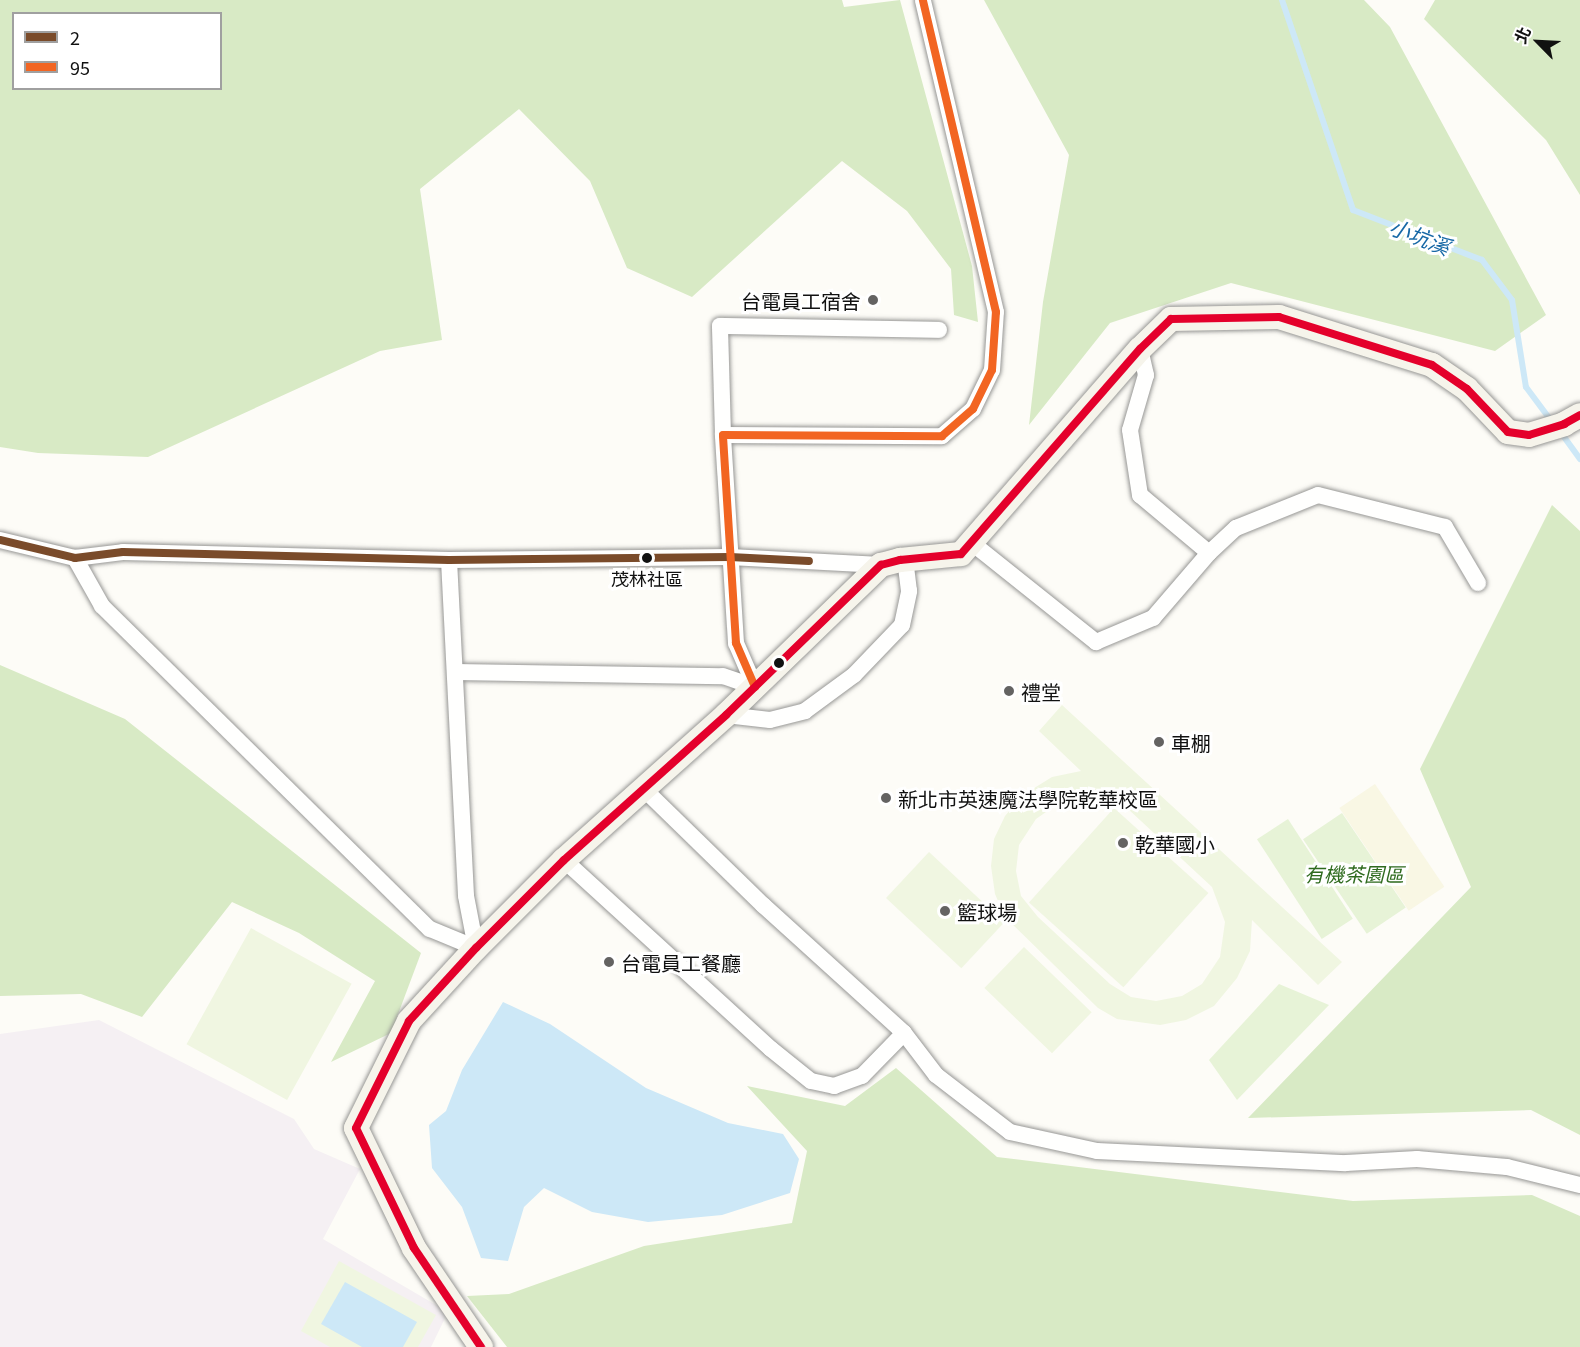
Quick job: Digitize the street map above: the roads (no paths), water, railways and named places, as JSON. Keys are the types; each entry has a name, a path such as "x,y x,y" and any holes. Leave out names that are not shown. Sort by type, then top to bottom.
{"street":[{"path":"723,435 942,436 973,409 992,370 996,312 923,0"},
{"path":"0,540 75,558 123,552 449,560 730,557 890,562 961,554 1140,349 1171,319 1279,317 1432,365 1467,389 1508,432 1529,435 1562,423"},
{"path":"754,687 736,643 723,435 720,326 939,330"},
{"path":"1140,349 1146,375 1130,430 1140,495 1209,554"},
{"path":"972,543 1096,642 1153,618 1209,554 1236,528 1318,495 1445,527 1478,583"},
{"path":"75,558 102,606 430,929 476,948"},
{"path":"449,560 466,896 476,948"},
{"path":"481,1347 414,1248 357,1128 409,1021 476,948 564,860 645,790 890,562"},
{"path":"726,715 770,720 805,711 854,675 902,625 909,591 906,567 890,562"},
{"path":"455,672 723,676 754,687"},
{"path":"645,790 763,905 904,1033 936,1075 1010,1132 1097,1151 1346,1163 1416,1159 1507,1167 1580,1185"},
{"path":"564,860 771,1049 811,1081 834,1086 862,1076 904,1033"}],"water":[{"path":"503,1002 550,1024 646,1088 728,1123 783,1134 799,1159 790,1193 722,1215 648,1222 592,1212 544,1188 524,1207 508,1261 481,1258 462,1207 432,1168 429,1125 446,1111 462,1070"},
{"path":"345,1282 417,1322 403,1347 362,1347 321,1324"}],"waterway":[{"name":"小坑溪","path":"1282,0 1353,210 1482,260 1512,300 1526,387 1552,422"},
{"name":"小坑溪","path":"1559,430 1580,459"}],"place":[{"name":"台電員工宿舍","path":"873,300"},
{"name":"茂林社區","path":"647,558"},
{"name":"禮堂","path":"1009,691"},
{"name":"車棚","path":"1159,742"},
{"name":"新北市英速魔法學院乾華校區","path":"886,798"},
{"name":"乾華國小","path":"1123,843"},
{"name":"籃球場","path":"945,911"},
{"name":"台電員工餐廳","path":"609,962"}],"park label":[{"name":"有機茶園區","path":"1354,873"}]}
